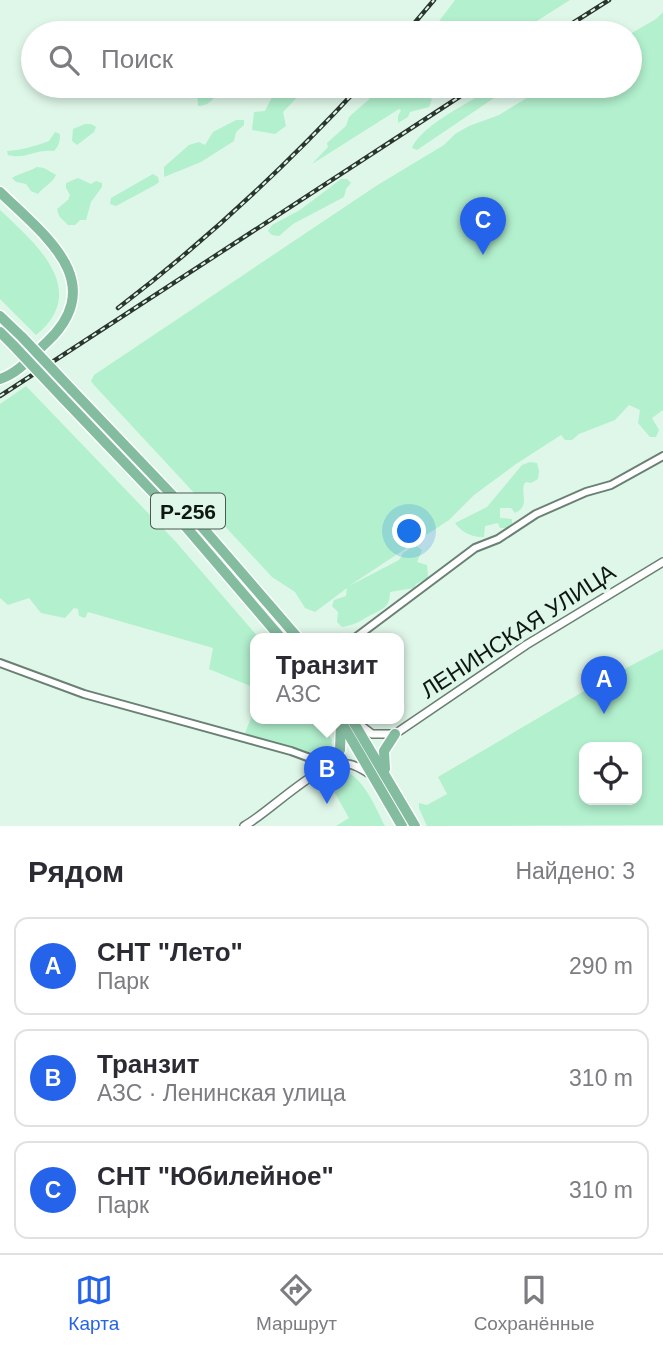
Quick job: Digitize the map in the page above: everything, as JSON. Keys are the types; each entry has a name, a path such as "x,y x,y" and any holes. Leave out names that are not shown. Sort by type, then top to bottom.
{"highway":[{"path":"0,192 51,242 68,266 74,290 68,316 56,333 16,372 0,379"},
{"name":"Р-256","path":"0,316 196,520 294,633"},
{"name":"Р-256","path":"0,332 186,527 277,633"},
{"path":"325,768 340,750 345,724"},
{"path":"348,724 373,777 402,826"},
{"path":"350,724 385,773 415,826"},
{"path":"385,773 384,751 395,734"}],"street":[{"path":"362,633 475,548 498,539 536,514 586,492 611,485 663,456"},
{"name":"ЛЕНИНСКАЯ УЛИЦА","path":"395,734 526,645 663,562"},
{"path":"0,663 84,694 290,751 310,758 325,768"},
{"path":"355,724 372,734 395,734"},
{"path":"244,826 325,768 347,763 373,777"}],"green space":[{"path":"455,0 570,0 537,21 439,21"},
{"path":"663,12 663,410 652,418 659,430 656,437 650,437 638,423 640,410 629,405 615,420 579,434 572,440 565,440 561,435 474,495 449,520 349,586 399,560 403,553 415,545 422,550 417,562 427,565 428,578 414,588 390,592 384,608 356,623 342,627 337,622 338,612 332,606 334,600 346,596 347,588 315,612 305,608 295,592 272,577 94,385 91,381 94,375 469,126 499,115 527,98 642,98 642,27"},
{"path":"198,98 213,98 209,103 198,106"},
{"path":"272,98 296,98 283,112 286,126 275,134 252,130 254,112 265,111"},
{"path":"370,98 432,99 429,107 410,112 408,117 398,123 399,109 312,164 328,147 327,143 346,126 349,117"},
{"path":"477,98 494,98 417,150 412,148 426,131"},
{"path":"236,120 244,120 244,125 236,132 234,141 201,162 164,177 164,167 189,145 199,142 205,145 213,132"},
{"path":"85,124 96,127 94,132 77,145 72,141 73,129"},
{"path":"55,132 60,134 60,137 54,151 8,155 7,151 29,148 49,141"},
{"path":"37,167 56,175 38,194 31,191 26,184 16,182 12,178 18,175"},
{"path":"153,174 158,177 159,182 155,185 116,206 110,204 111,198"},
{"path":"78,178 91,184 96,181 102,183 102,187 91,202 86,220 68,225 59,216 57,209 70,195 66,183"},
{"path":"341,179 347,179 351,183 344,197 293,224 279,236 268,231 272,225 300,210"},
{"path":"0,210 41,252 52,268 58,284 58,301 52,318 36,335 0,299"},
{"path":"26,386 176,542 255,633 250,633 250,686 209,669 213,648 88,612 85,618 79,616 78,609 74,608 65,618 41,613 29,598 8,605 0,598 0,404"},
{"path":"537,463 538,479 524,484 522,507 515,513 511,508 500,508 500,518 512,519 512,524 507,528 500,528 498,523 485,526 484,537 480,537 464,532 455,523 487,507 522,465"},
{"path":"663,649 663,825 427,826 419,803 427,805 447,794 438,777 603,680"},
{"path":"250,720 250,724 322,724 332,740 331,752 323,760 245,733"},
{"path":"334,769 352,775 359,781 385,826 336,826 349,818 327,779 330,771"}],"railway":[{"path":"416,21 434,0"},
{"path":"576,21 609,0"},
{"path":"118,308 244,202 348,98"},
{"path":"0,396 458,98"}],"place":[{"name":"СНТ \"Юбилейное\"","path":"483,255"},
{"name":"СНТ \"Лето\"","path":"604,714"},
{"name":"Транзит","path":"327,804"}]}
